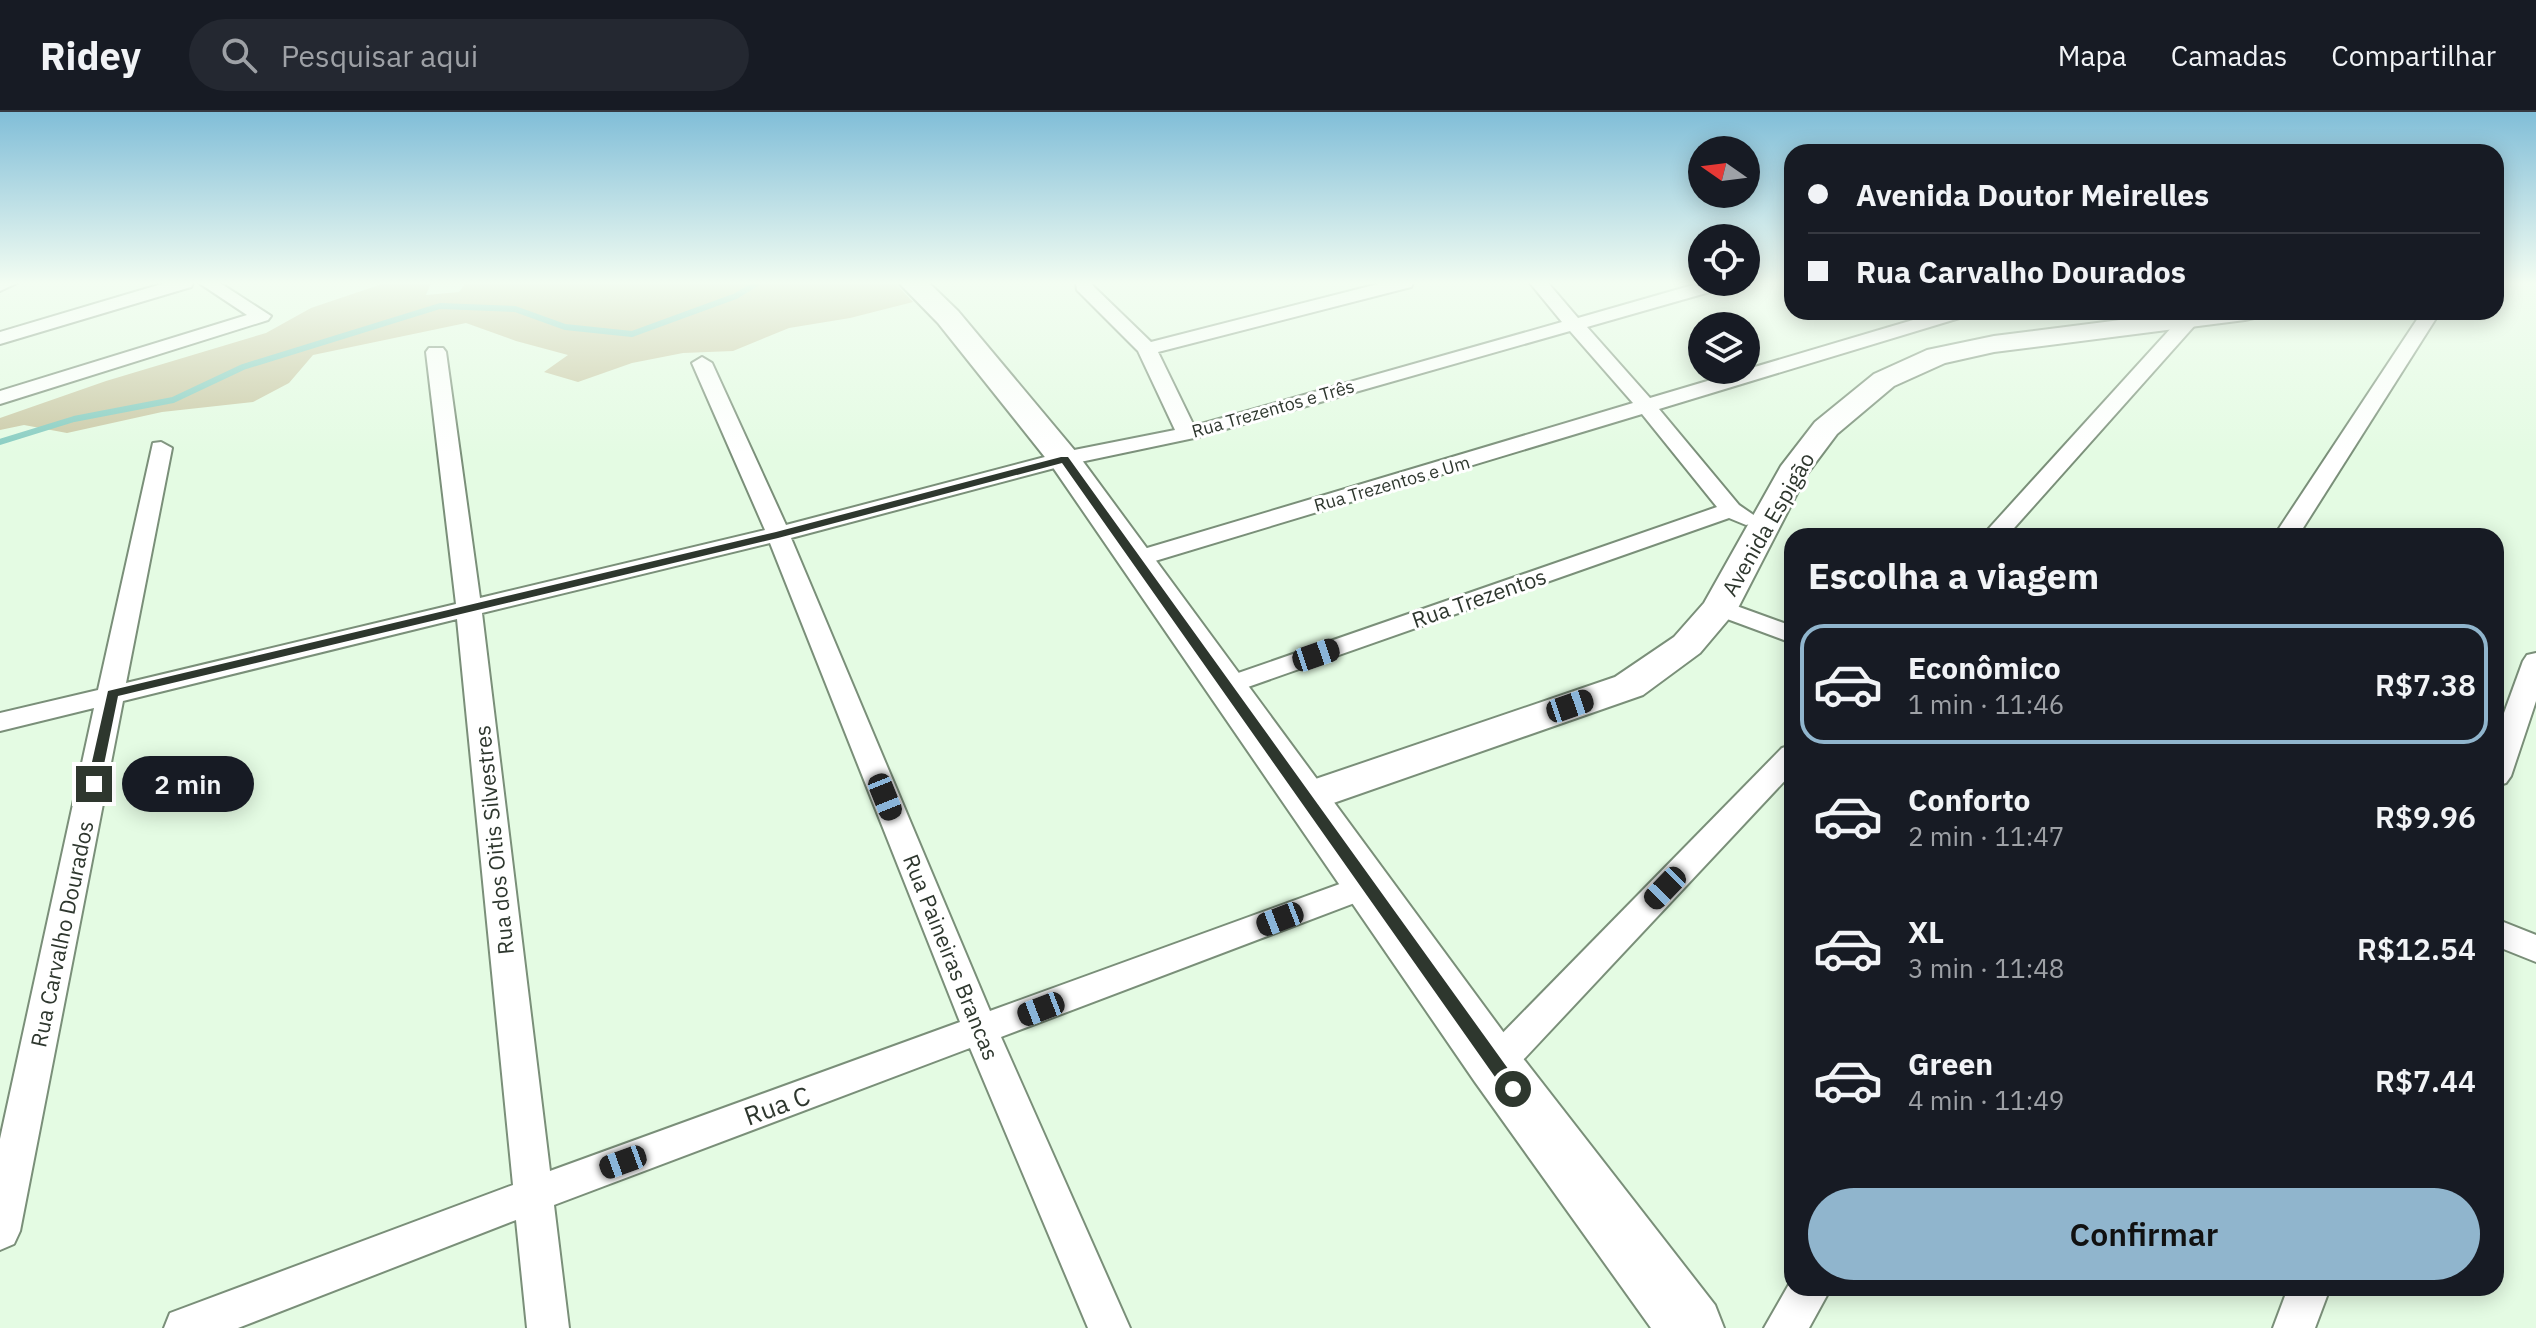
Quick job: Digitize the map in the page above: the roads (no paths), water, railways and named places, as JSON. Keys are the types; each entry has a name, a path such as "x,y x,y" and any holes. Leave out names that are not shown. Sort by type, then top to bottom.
{"main road":[{"path":"967,340 1064,459 1370,885 1495,1065 1691,1328"}],"street":[{"path":"0,398 186,340"},
{"path":"1139,340 1147,349 1187,434"},
{"path":"1147,349 1183,340"},
{"name":"Rua Trezentos e Três","path":"0,722 778,534 1064,459 1187,434 1521,340"},
{"path":"1586,340 1648,408 1731,510 1762,527"},
{"name":"Rua Trezentos e Um","path":"1136,559 1870,340"},
{"name":"Avenida Espigão","path":"1307,797 1629,686 1687,645 1720,608 1792,473 1826,428 1884,380 1937,356 2029,340"},
{"path":"2001,528 2171,340"},
{"path":"2291,528 2413,340"},
{"name":"Rua dos Oitis Silvestres","path":"436,352 469,610 548,1328"},
{"name":"Rua Paineiras Brancas","path":"702,363 778,534 981,1031 1109,1328"},
{"name":"Rua Carvalho Dourados","path":"0,1231 161,448"},
{"name":"Rua Trezentos","path":"1228,686 1731,510"},
{"path":"1720,608 1784,632"},
{"path":"2504,753 2536,661"},
{"path":"1495,1065 1784,763"},
{"name":"Rua C","path":"185,1328 1370,885"},
{"path":"2504,935 2536,949"},
{"path":"1785,1328 1805,1296"},
{"path":"2294,1328 2306,1296"}],"waterway":[{"path":"0,442 74,419 173,400 243,367 331,340"}]}
